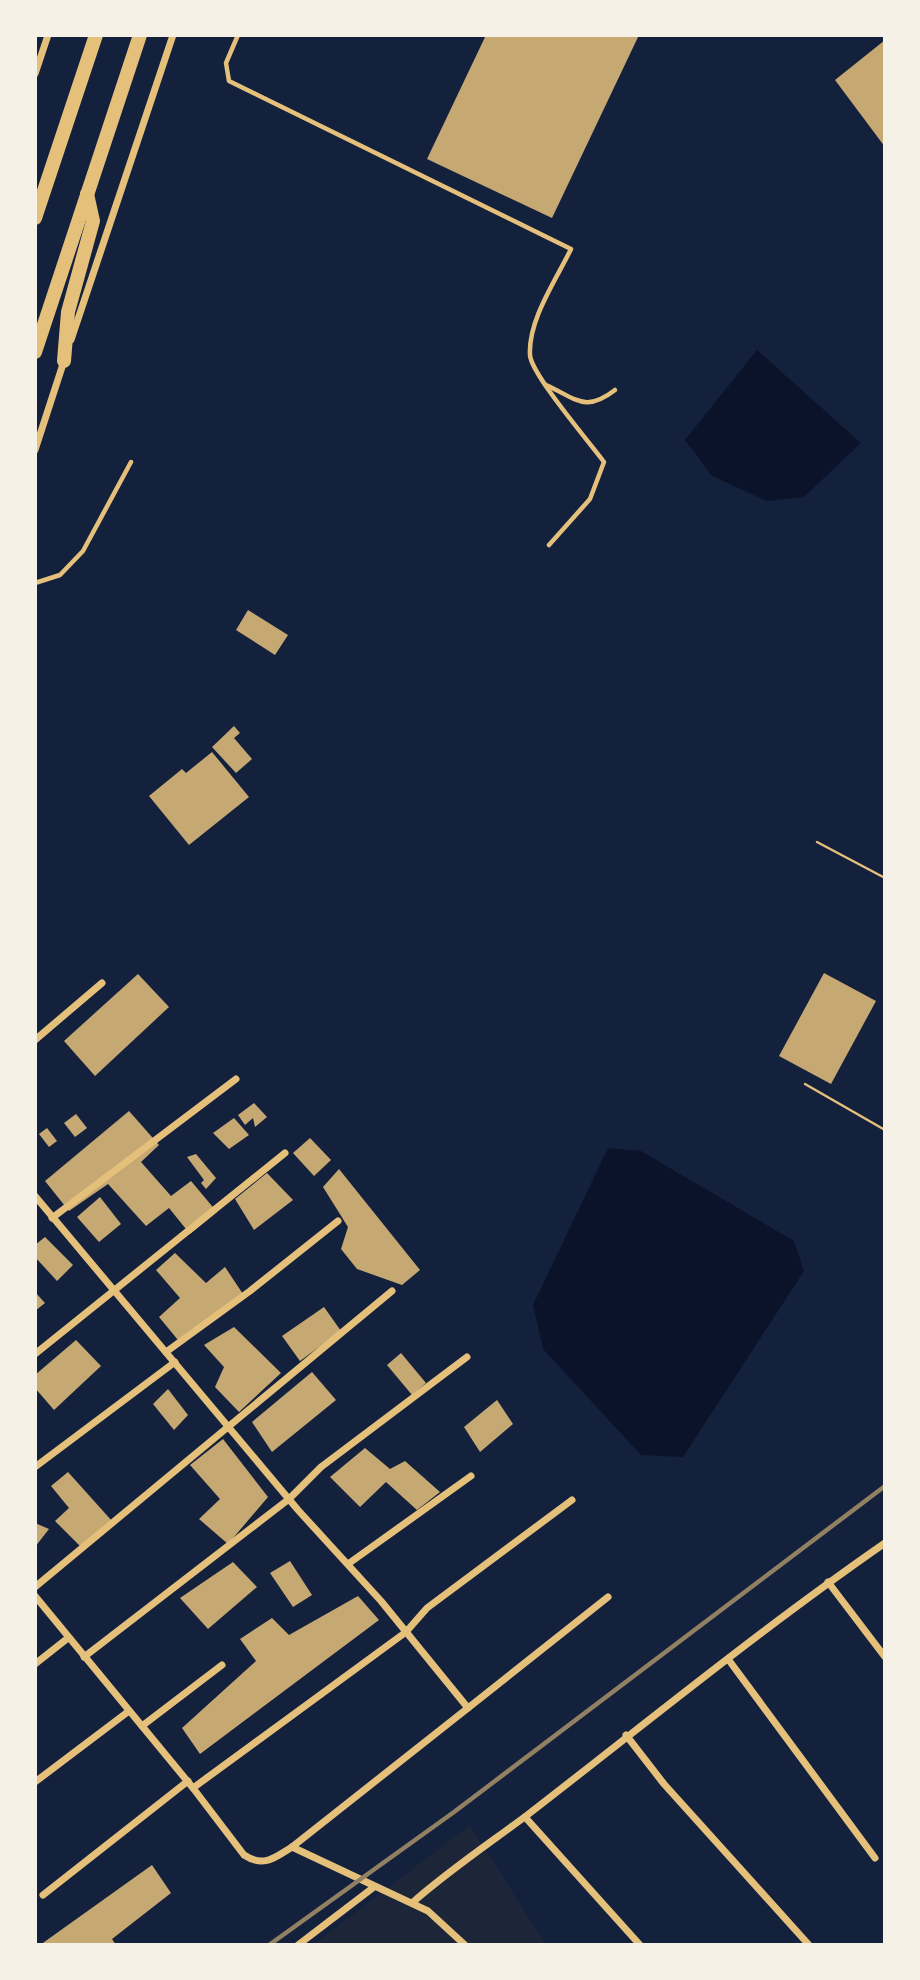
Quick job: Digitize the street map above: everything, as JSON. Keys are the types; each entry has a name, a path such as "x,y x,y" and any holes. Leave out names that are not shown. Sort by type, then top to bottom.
{"highway":[{"path":"35,218 96,35"},
{"path":"35,352 140,35"},
{"path":"64,362 68,312 93,221 87,194"}],"street":[{"path":"35,74 48,35"},
{"path":"35,450 173,35"},
{"path":"35,1040 102,982"},
{"path":"52,1218 236,1079"},
{"path":"35,1354 285,1153"},
{"path":"35,1196 289,1499 406,1632 468,1709"},
{"path":"166,1352 250,1292 338,1221"},
{"path":"35,1587 392,1291"},
{"path":"84,1657 289,1499 311,1475 467,1357"},
{"path":"35,1467 175,1362"},
{"path":"348,1564 471,1476"},
{"path":"43,1895 191,1784 406,1632 427,1608 572,1500"},
{"path":"412,1903 447,1872 525,1817 625,1735 728,1660 828,1582 885,1543"},
{"path":"828,1582 885,1657"},
{"path":"35,1597 191,1784 244,1855 255,1862 268,1863 292,1847 608,1597"},
{"path":"35,1664 68,1638"},
{"path":"728,1660 875,1858"},
{"path":"142,1727 222,1665"},
{"path":"35,1782 129,1711"},
{"path":"625,1735 664,1784 809,1945"},
{"path":"525,1817 640,1945"},
{"path":"292,1847 428,1911 465,1945"},
{"path":"298,1945 374,1887"}],"lane":[{"path":"238,35 226,63 229,81 571,249 534,325 530,357 545,385 604,462 590,499 549,545"},
{"path":"545,385 584,403 597,404 615,390"},
{"path":"35,583 60,575 83,551 131,463"}],"path":[{"path":"817,842 885,878"},
{"path":"805,1084 885,1130"}],"shaded area":[{"path":"757,350 861,443 804,497 767,501 712,476 685,440"},
{"path":"608,1148 641,1151 794,1241 804,1271 683,1457 641,1455 543,1349 533,1305"},
{"path":"470,1825 546,1945 313,1945"}],"building":[{"path":"486,35 639,35 552,218 427,159"},
{"path":"885,40 885,147 835,80"},
{"path":"248,610 288,635 275,655 236,630"},
{"path":"234,726 240,733 234,738 252,759 236,773 212,747"},
{"path":"212,752 249,797 189,845 149,796 182,769 186,773"},
{"path":"824,973 876,1001 831,1084 779,1056"},
{"path":"138,974 169,1007 95,1076 64,1041"},
{"path":"254,1103 267,1117 255,1127 253,1118 245,1125 238,1115"},
{"path":"129,1111 159,1145 141,1162 171,1196 191,1181 217,1212 190,1234 169,1208 146,1226 108,1184 69,1211 45,1181"},
{"path":"76,1114 87,1128 75,1137 64,1123"},
{"path":"234,1118 249,1135 229,1149 213,1133"},
{"path":"47,1128 57,1141 49,1147 39,1134"},
{"path":"310,1138 331,1160 314,1176 293,1153"},
{"path":"196,1154 216,1178 206,1189 201,1183 204,1180 187,1157"},
{"path":"339,1169 420,1270 402,1285 357,1269 341,1249 348,1227 323,1187"},
{"path":"267,1173 293,1200 254,1230 235,1199"},
{"path":"100,1197 121,1224 99,1242 77,1217"},
{"path":"45,1237 73,1265 57,1281 35,1257 35,1245"},
{"path":"175,1253 206,1283 225,1267 243,1294 178,1340 159,1317 180,1298 156,1270"},
{"path":"35,1292 45,1303 35,1311"},
{"path":"324,1307 341,1331 300,1361 282,1336"},
{"path":"234,1327 281,1373 239,1412 215,1387 224,1367 204,1345"},
{"path":"76,1340 101,1366 54,1410 35,1388 35,1375"},
{"path":"401,1353 426,1383 412,1395 387,1365"},
{"path":"312,1372 336,1400 272,1452 252,1422"},
{"path":"168,1389 188,1415 174,1430 153,1404"},
{"path":"497,1400 513,1424 480,1452 464,1427"},
{"path":"223,1439 268,1497 228,1544 199,1519 220,1499 190,1465"},
{"path":"365,1448 390,1469 405,1461 440,1492 417,1510 386,1482 360,1507 330,1477"},
{"path":"68,1472 112,1521 82,1548 55,1521 69,1508 51,1486"},
{"path":"35,1523 49,1529 35,1547"},
{"path":"290,1561 312,1595 293,1607 270,1573"},
{"path":"233,1562 257,1587 208,1629 180,1598"},
{"path":"358,1596 379,1620 200,1754 182,1728 256,1661 240,1639 272,1618 289,1635"},
{"path":"152,1865 171,1893 112,1939 116,1945 40,1945"}],"railway":[{"path":"269,1945 454,1812 885,1486"}]}
